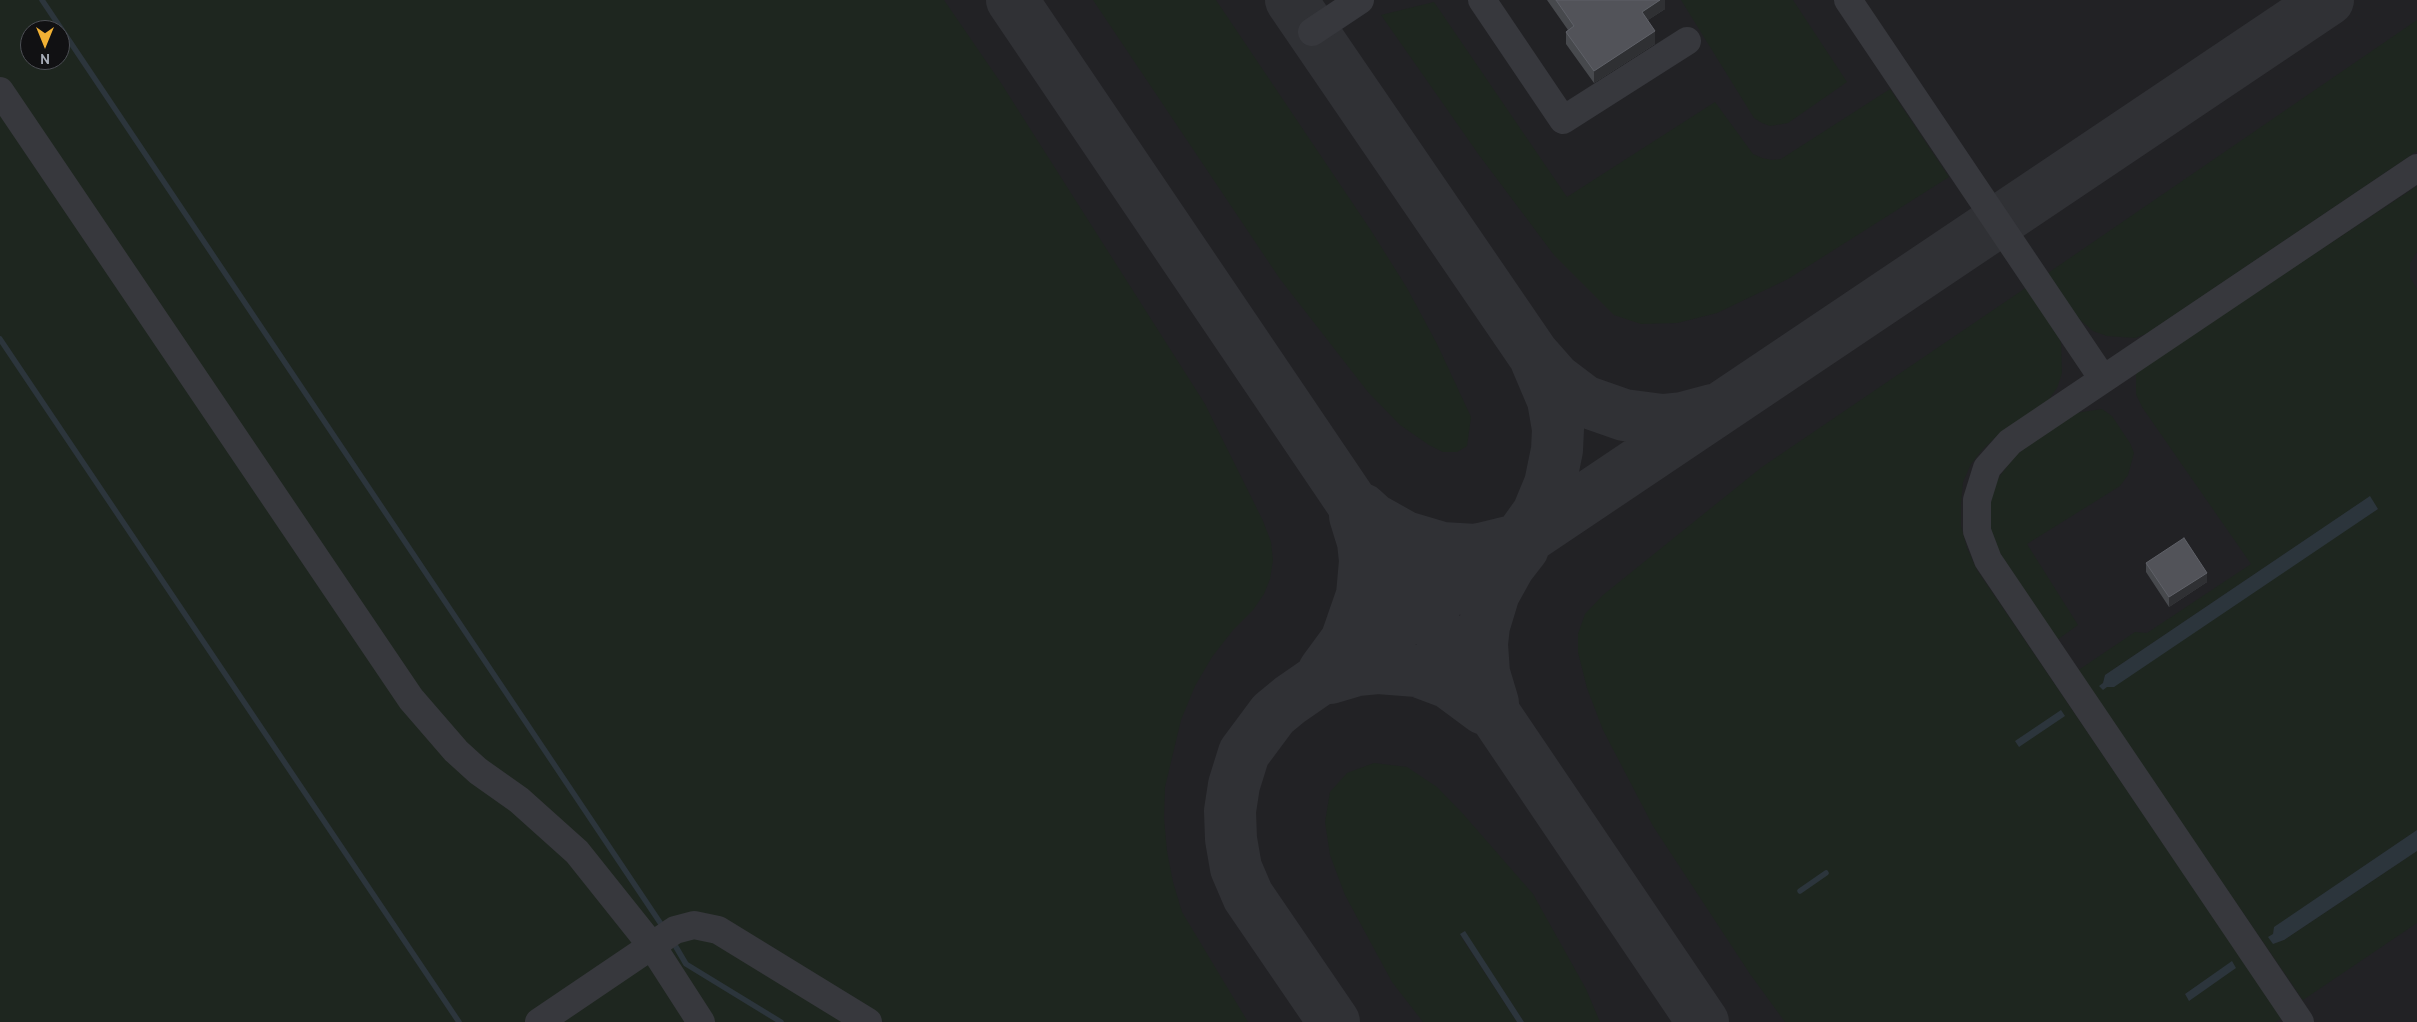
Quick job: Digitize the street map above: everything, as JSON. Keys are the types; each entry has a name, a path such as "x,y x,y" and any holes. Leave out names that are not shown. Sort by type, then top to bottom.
{"lane":[{"path":"1312,32 1360,0"},
{"path":"1482,0 1563,120 1687,41"},
{"path":"1848,0 2103,379"},
{"path":"0,91 411,699 430,723 471,764 518,800 577,852 605,884 652,946 701,1022"},
{"path":"2300,1022 2067,660 1988,560 1977,532 1977,500 1987,468 2010,442 2417,168"},
{"path":"540,1022 675,930 685,926 706,926 718,930 868,1022"}],"shaded area":[{"path":"0,0 2417,0 2417,1022 0,1022"},
{"path":"0,0 944,0 1001,83 1205,404 1263,521 1271,542 1273,560 1270,579 1264,594 1253,610 1233,630 1212,657 1195,686 1181,720 1165,787 1164,818 1167,851 1173,882 1182,912 1248,1022 884,1022 724,922 651,930 434,714 173,334 0,77"},
{"path":"1093,0 1216,0 1370,229 1407,288 1437,344 1471,417 1467,446 1457,452 1443,452 1429,445 1400,425 1368,392 1280,279"},
{"path":"1681,0 1793,0 1847,82 1788,123 1770,126 1762,123 1754,118"},
{"path":"1434,2 1567,197 1715,102 1753,154 1772,160 1781,159 1890,89 1949,177 1788,279 1717,313 1677,323 1641,324 1614,315 1554,255 1479,155 1381,15"},
{"path":"2417,20 2417,151 2146,334 2135,338 2107,336 2093,331 2079,319 2048,273"},
{"path":"0,107 389,685 549,836 641,947 528,1022 0,1022"},
{"path":"2417,186 2417,252 2410,263 2410,277 2417,289 2417,830 2275,927 2273,934 2277,941 2284,940 2417,851 2417,923 2303,1000 2077,671 2135,632 2147,633 2251,564 2142,407 2136,394 2136,372","holes":["2369,497 2378,509 2100,686 2105,675"]},
{"path":"2027,287 2055,330 2061,343 2062,373 2057,388 2047,402 2000,433 1982,450 1971,464 1963,482 1961,504 1961,526 1967,548 1977,570 2282,1018 2276,1022 1785,1022 1750,974 1653,826 1603,730 1587,688 1578,652 1578,634 1585,614 1603,595 1762,467","holes":["2232,962 2189,1001 2185,994"]},
{"path":"2102,409 2112,416 2130,443 2134,453 2128,475 2120,486 2027,544 2078,625 2057,640 1996,547 1991,530 1990,497 1996,481 2017,454 2076,413"},
{"path":"2370,496 2378,509 2114,687 2107,687 2103,690 2099,686 2103,683 2105,675"},
{"path":"2061,710 2065,716 2019,747 2015,741"},
{"path":"1374,763 1407,767 1437,787 1533,894 1586,989 1600,1022 1524,1022 1464,931 1460,935 1517,1022 1423,1022 1392,982 1345,895 1330,855 1325,822 1330,792 1347,773"},
{"path":"2417,830 2417,851 2284,940 2273,944 2268,937 2273,934 2274,927"},
{"path":"1465,931 1524,1022 1517,1022 1460,934"},
{"path":"708,934 855,1022 710,1022 668,946"},
{"path":"649,959 690,1022 555,1022"},
{"path":"2232,961 2236,968 2189,1001 2185,994"}],"building":[{"path":"1556,0 1660,0 1642,12 1655,31 1594,71 1566,32 1574,26"},
{"path":"2184,538 2207,573 2169,597 2146,563"}],"waterway":[{"path":"42,0 661,924"},
{"path":"0,339 459,1022"},
{"path":"1800,891 1826,873"},
{"path":"676,947 686,964 781,1022"}],"taxiway":[{"path":"1012,0 1703,1022"},
{"path":"1291,0 1533,354 1555,379 1584,401 1624,415 1662,420 1682,418 1712,410"},
{"path":"1334,1022 1248,896 1236,868 1231,839 1230,811 1234,785 1244,753 1273,714 1290,700 1423,608 2328,0"},
{"path":"1518,541 1538,513 1550,484 1557,450 1558,429 1553,400 1536,360"},
{"path":"1362,509 1373,519 1405,537 1442,548 1476,550 1517,540"},
{"path":"1324,671 1346,641 1362,595 1365,561 1363,542 1355,516"},
{"path":"1493,703 1484,673 1482,644 1484,626 1494,593 1509,566 1523,548"},
{"path":"1330,678 1357,670 1378,668 1417,671 1449,683 1484,709"}]}
